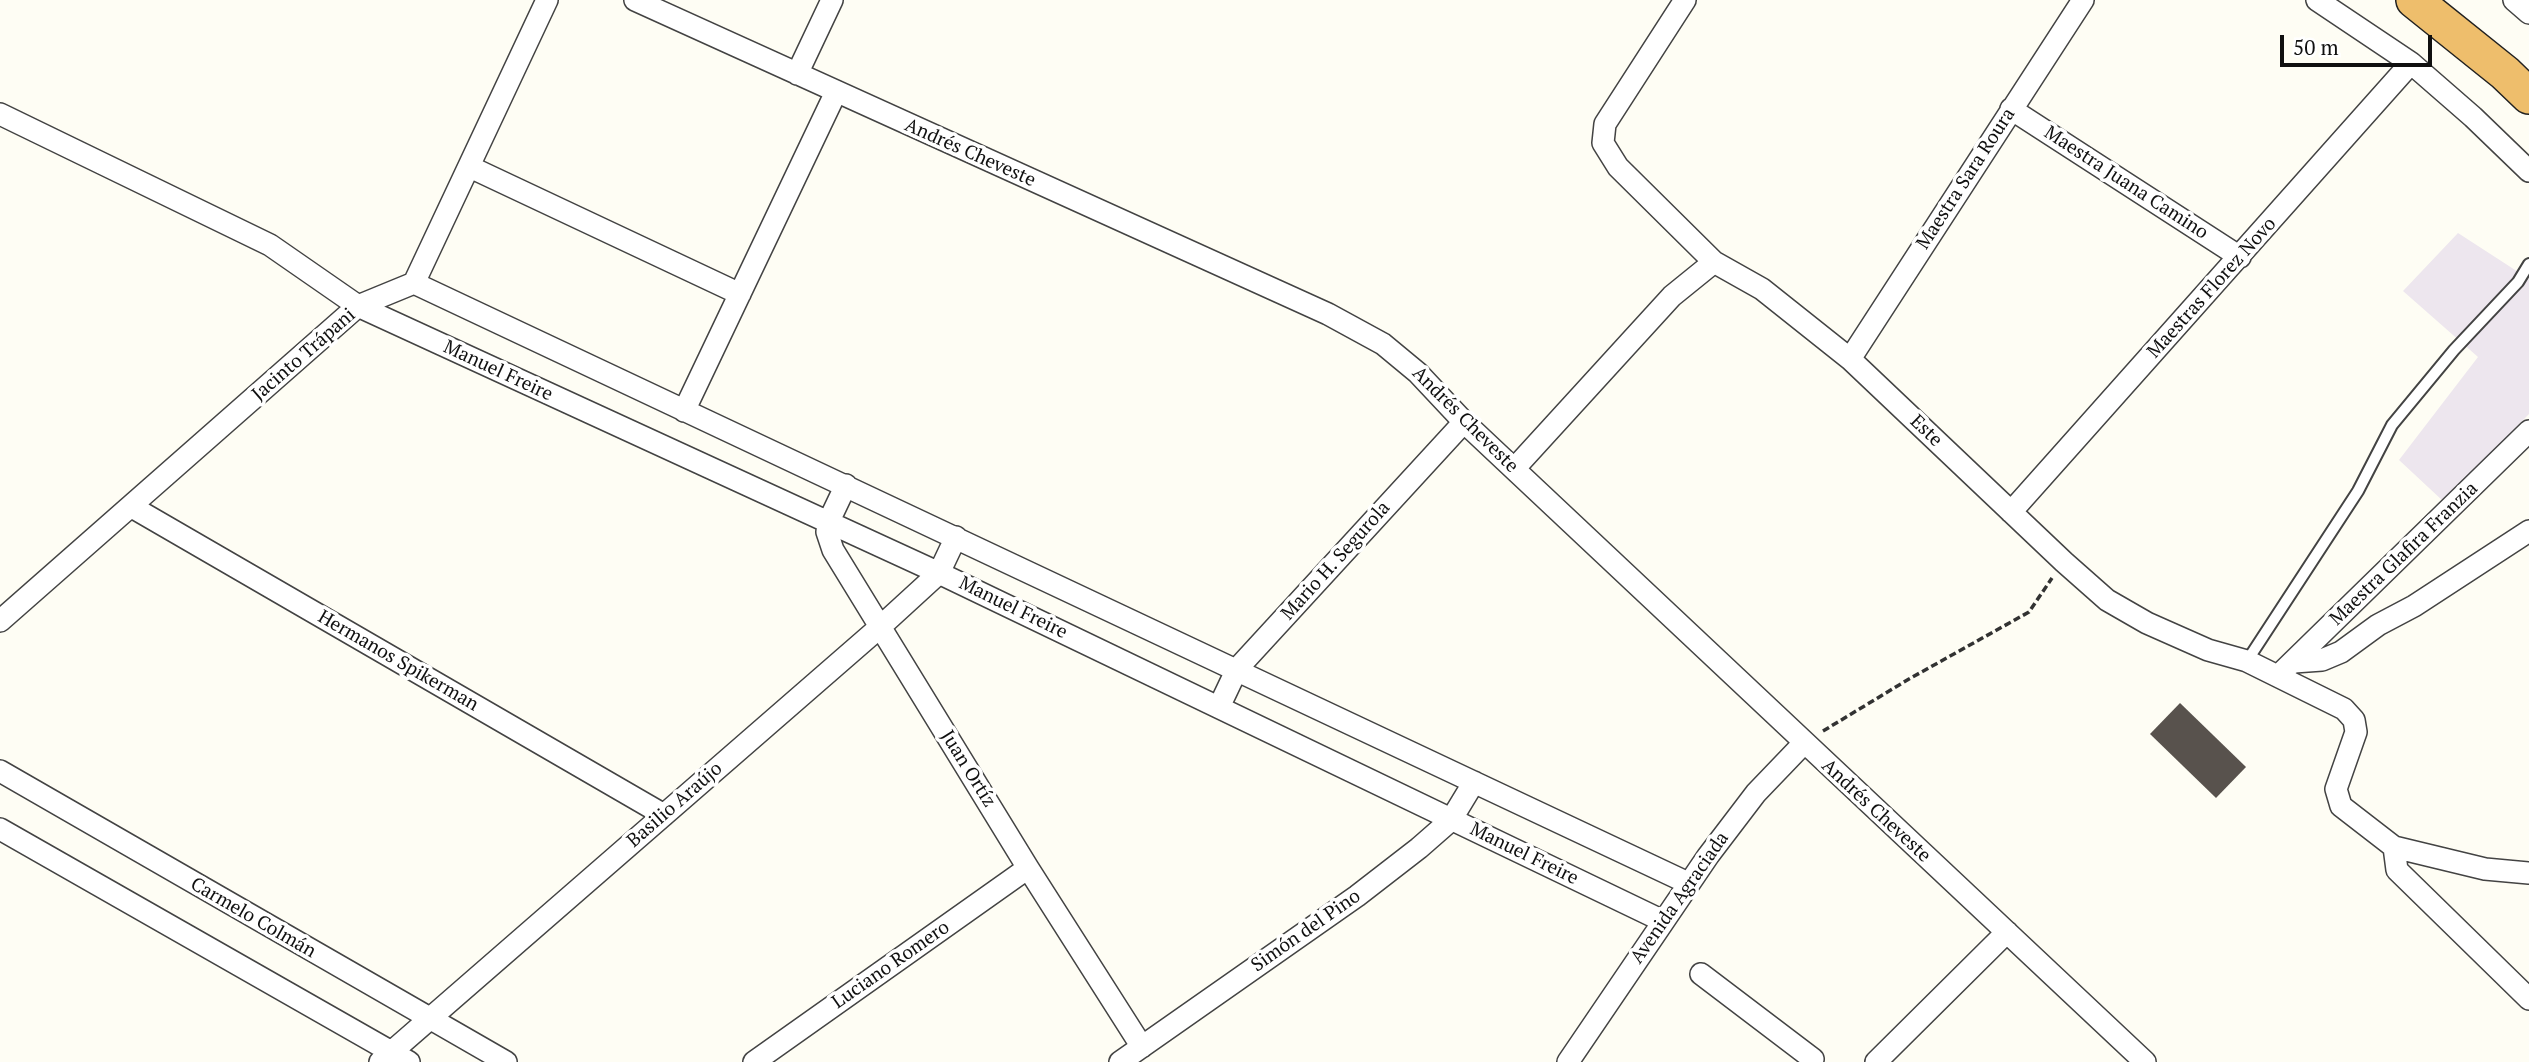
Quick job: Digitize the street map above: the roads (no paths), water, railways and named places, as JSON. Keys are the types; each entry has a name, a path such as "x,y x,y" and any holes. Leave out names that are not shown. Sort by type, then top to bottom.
{"highway":[{"path":"2414,0 2505,73 2529,96"}],"street":[{"path":"414,284 547,0"},
{"name":"Andrés Cheveste","path":"635,0 1359,329 1400,357 1464,422 2145,1062"},
{"path":"797,74 832,0"},
{"name":"Este","path":"1685,0 1605,124 1603,143 1618,167 1714,262 1762,289 1850,359 2107,600 2147,623 2207,650 2286,669 2344,709 2354,720 2356,732 2336,789 2341,806 2394,847"},
{"name":"Maestra Sara Roura","path":"1850,359 2083,0"},
{"path":"2317,0 2411,63 2528,168"},
{"path":"2514,0 2529,13"},
{"name":"Maestras Florez Novo","path":"2011,512 2411,63"},
{"path":"684,411 836,92"},
{"name":"Maestra Juana Camino","path":"2011,109 2240,257"},
{"name":"Manuel Freire","path":"0,114 270,245 358,306 939,573 1663,921"},
{"path":"470,167 740,294"},
{"path":"1514,469 1672,296 1714,262"},
{"name":"Manuel Freire","path":"414,284 1688,883"},
{"name":"Jacinto Trápani","path":"0,621 358,306 414,284"},
{"name":"Mario H. Segurola","path":"1219,708 1237,669 1464,422"},
{"name":"Maestra Glafira Franzia","path":"2286,669 2529,431"},
{"path":"828,523 846,485"},
{"name":"Hermanos Spikerman","path":"132,507 664,815"},
{"name":"Juan Ortíz","path":"828,523 827,531 833,550 1028,868 1142,1046"},
{"path":"2286,669 2341,652 2378,625 2414,606 2529,531"},
{"name":"Basilio Araújo","path":"393,1059 429,1020 939,573 956,537"},
{"name":"Avenida Agraciada","path":"1569,1062 1688,883 1756,793 1804,743"},
{"name":"Carmelo Colmán","path":"0,771 506,1062"},
{"name":"Simón del Pino","path":"1120,1062 1357,896 1451,820 1474,782"},
{"path":"0,829 393,1059"},
{"path":"2529,873 2485,869 2394,847 2397,870 2529,999"},
{"name":"Luciano Romero","path":"754,1062 1028,868"},
{"path":"1875,1062 2007,932"},
{"path":"1701,974 1813,1059 1811,1062"}],"lane":[{"path":"2247,661 2358,491 2392,425 2454,350 2518,282 2529,264"}]}
